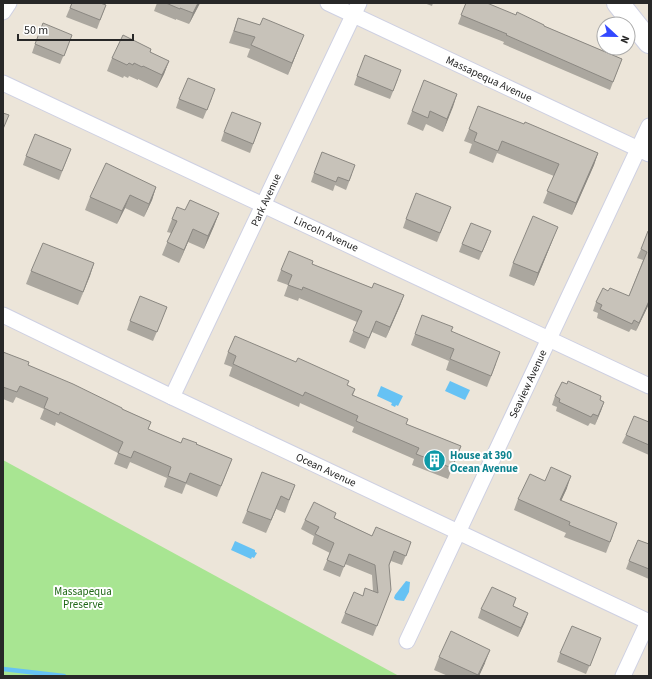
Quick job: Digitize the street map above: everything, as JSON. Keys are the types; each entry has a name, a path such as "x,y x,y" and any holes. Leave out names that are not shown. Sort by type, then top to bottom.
{"main road":[{"path":"618,3 649,42"}],"street":[{"path":"3,12 9,3"},
{"name":"Massapequa Avenue","path":"328,3 356,9 644,152"},
{"name":"Park Avenue","path":"172,397 356,9"},
{"name":"Lincoln Avenue","path":"3,83 649,386"},
{"name":"Seaview Avenue","path":"407,641 549,339 644,152 649,126"},
{"name":"Ocean Avenue","path":"3,315 172,397 648,622"},
{"path":"623,676 648,622"}],"green space":[{"name":"Massapequa Preserve","path":"3,460 399,676 3,676"}],"water":[{"path":"450,381 470,390 465,400 445,391"},
{"path":"381,386 403,396 398,406 396,405 395,407 391,405 392,403 377,396"},
{"path":"235,541 255,550 257,553 254,558 252,557 251,559 231,550"},
{"path":"406,581 410,582 409,592 404,601 396,600 394,598 395,595"}],"building":[{"path":"72,3 100,3 106,5 100,20 70,8"},
{"path":"166,3 198,3 193,13"},
{"path":"466,3 487,3 516,15 517,12 544,26 596,48 596,56 615,56 622,59 613,82 461,15"},
{"path":"238,18 260,25 263,18 304,35 292,63 251,45 255,37 234,31"},
{"path":"43,23 72,35 64,56 35,44"},
{"path":"123,35 151,49 150,52 169,61 162,75 143,66 142,67 134,63 133,65 129,63 127,65 112,58"},
{"path":"365,55 401,70 393,91 357,76"},
{"path":"188,78 215,89 207,110 179,99"},
{"path":"424,80 457,94 447,119 430,111 428,118 412,111"},
{"path":"478,106 524,124 525,122 598,153 576,203 547,191 559,164 502,141 498,151 474,141 477,133 469,129"},
{"path":"232,112 261,123 253,144 224,132"},
{"path":"3,113 9,115 3,129"},
{"path":"35,134 71,149 62,171 26,156"},
{"path":"322,152 355,165 349,181 338,177 336,182 314,173"},
{"path":"106,163 156,187 149,204 130,195 122,211 90,197"},
{"path":"416,193 451,207 440,233 406,219"},
{"path":"190,200 219,213 208,236 193,229 184,250 167,242 177,221 172,219 177,207 185,210"},
{"path":"533,216 558,227 538,273 513,263"},
{"path":"471,223 491,231 482,252 462,244"},
{"path":"648,231 649,301 639,323 634,320 632,324 600,309 602,305 596,302 603,288 608,291 610,288 629,296 647,252 641,249"},
{"path":"43,243 94,263 83,292 31,271"},
{"path":"289,251 313,261 312,264 372,288 374,283 404,295 390,327 376,321 369,338 353,331 362,311 303,287 302,290 288,285 292,275 281,270"},
{"path":"140,296 167,307 157,332 130,321"},
{"path":"422,315 453,327 451,331 500,352 491,376 450,359 454,349 415,334"},
{"path":"235,336 296,362 298,358 349,381 347,385 355,389 352,395 408,419 406,424 461,446 452,468 416,454 419,448 356,421 358,416 305,392 303,396 233,364 236,356 228,352"},
{"path":"3,352 29,362 28,365 73,384 151,422 148,429 181,443 183,438 197,443 196,444 232,459 221,486 190,473 186,483 168,476 171,467 134,451 131,458 118,453 123,442 60,412 59,415 44,408 48,398 20,386 17,392 3,387"},
{"path":"568,381 601,396 600,400 604,402 598,416 593,414 591,417 559,402 560,399 555,396 562,382 567,384"},
{"path":"634,416 649,422 649,445 626,435"},
{"path":"551,467 571,476 560,500 617,523 610,542 569,525 570,522 518,499 530,474 545,481"},
{"path":"262,472 295,485 289,500 281,496 271,520 247,511"},
{"path":"314,502 336,513 334,518 372,536 376,527 411,542 406,556 394,551 389,565 391,590 377,626 345,613 354,592 363,596 365,588 378,593 375,565 349,554 344,567 327,560 334,543 315,534 319,527 305,520"},
{"path":"638,540 649,544 649,569 629,561"},
{"path":"492,587 516,598 513,606 528,613 521,628 481,609"},
{"path":"572,626 601,638 590,666 560,653"},
{"path":"451,631 490,650 478,675 439,657"}],"waterway":[{"path":"3,669 64,676"}],"place":[{"name":"House at 390 Ocean Avenue","path":"435,461"}]}
